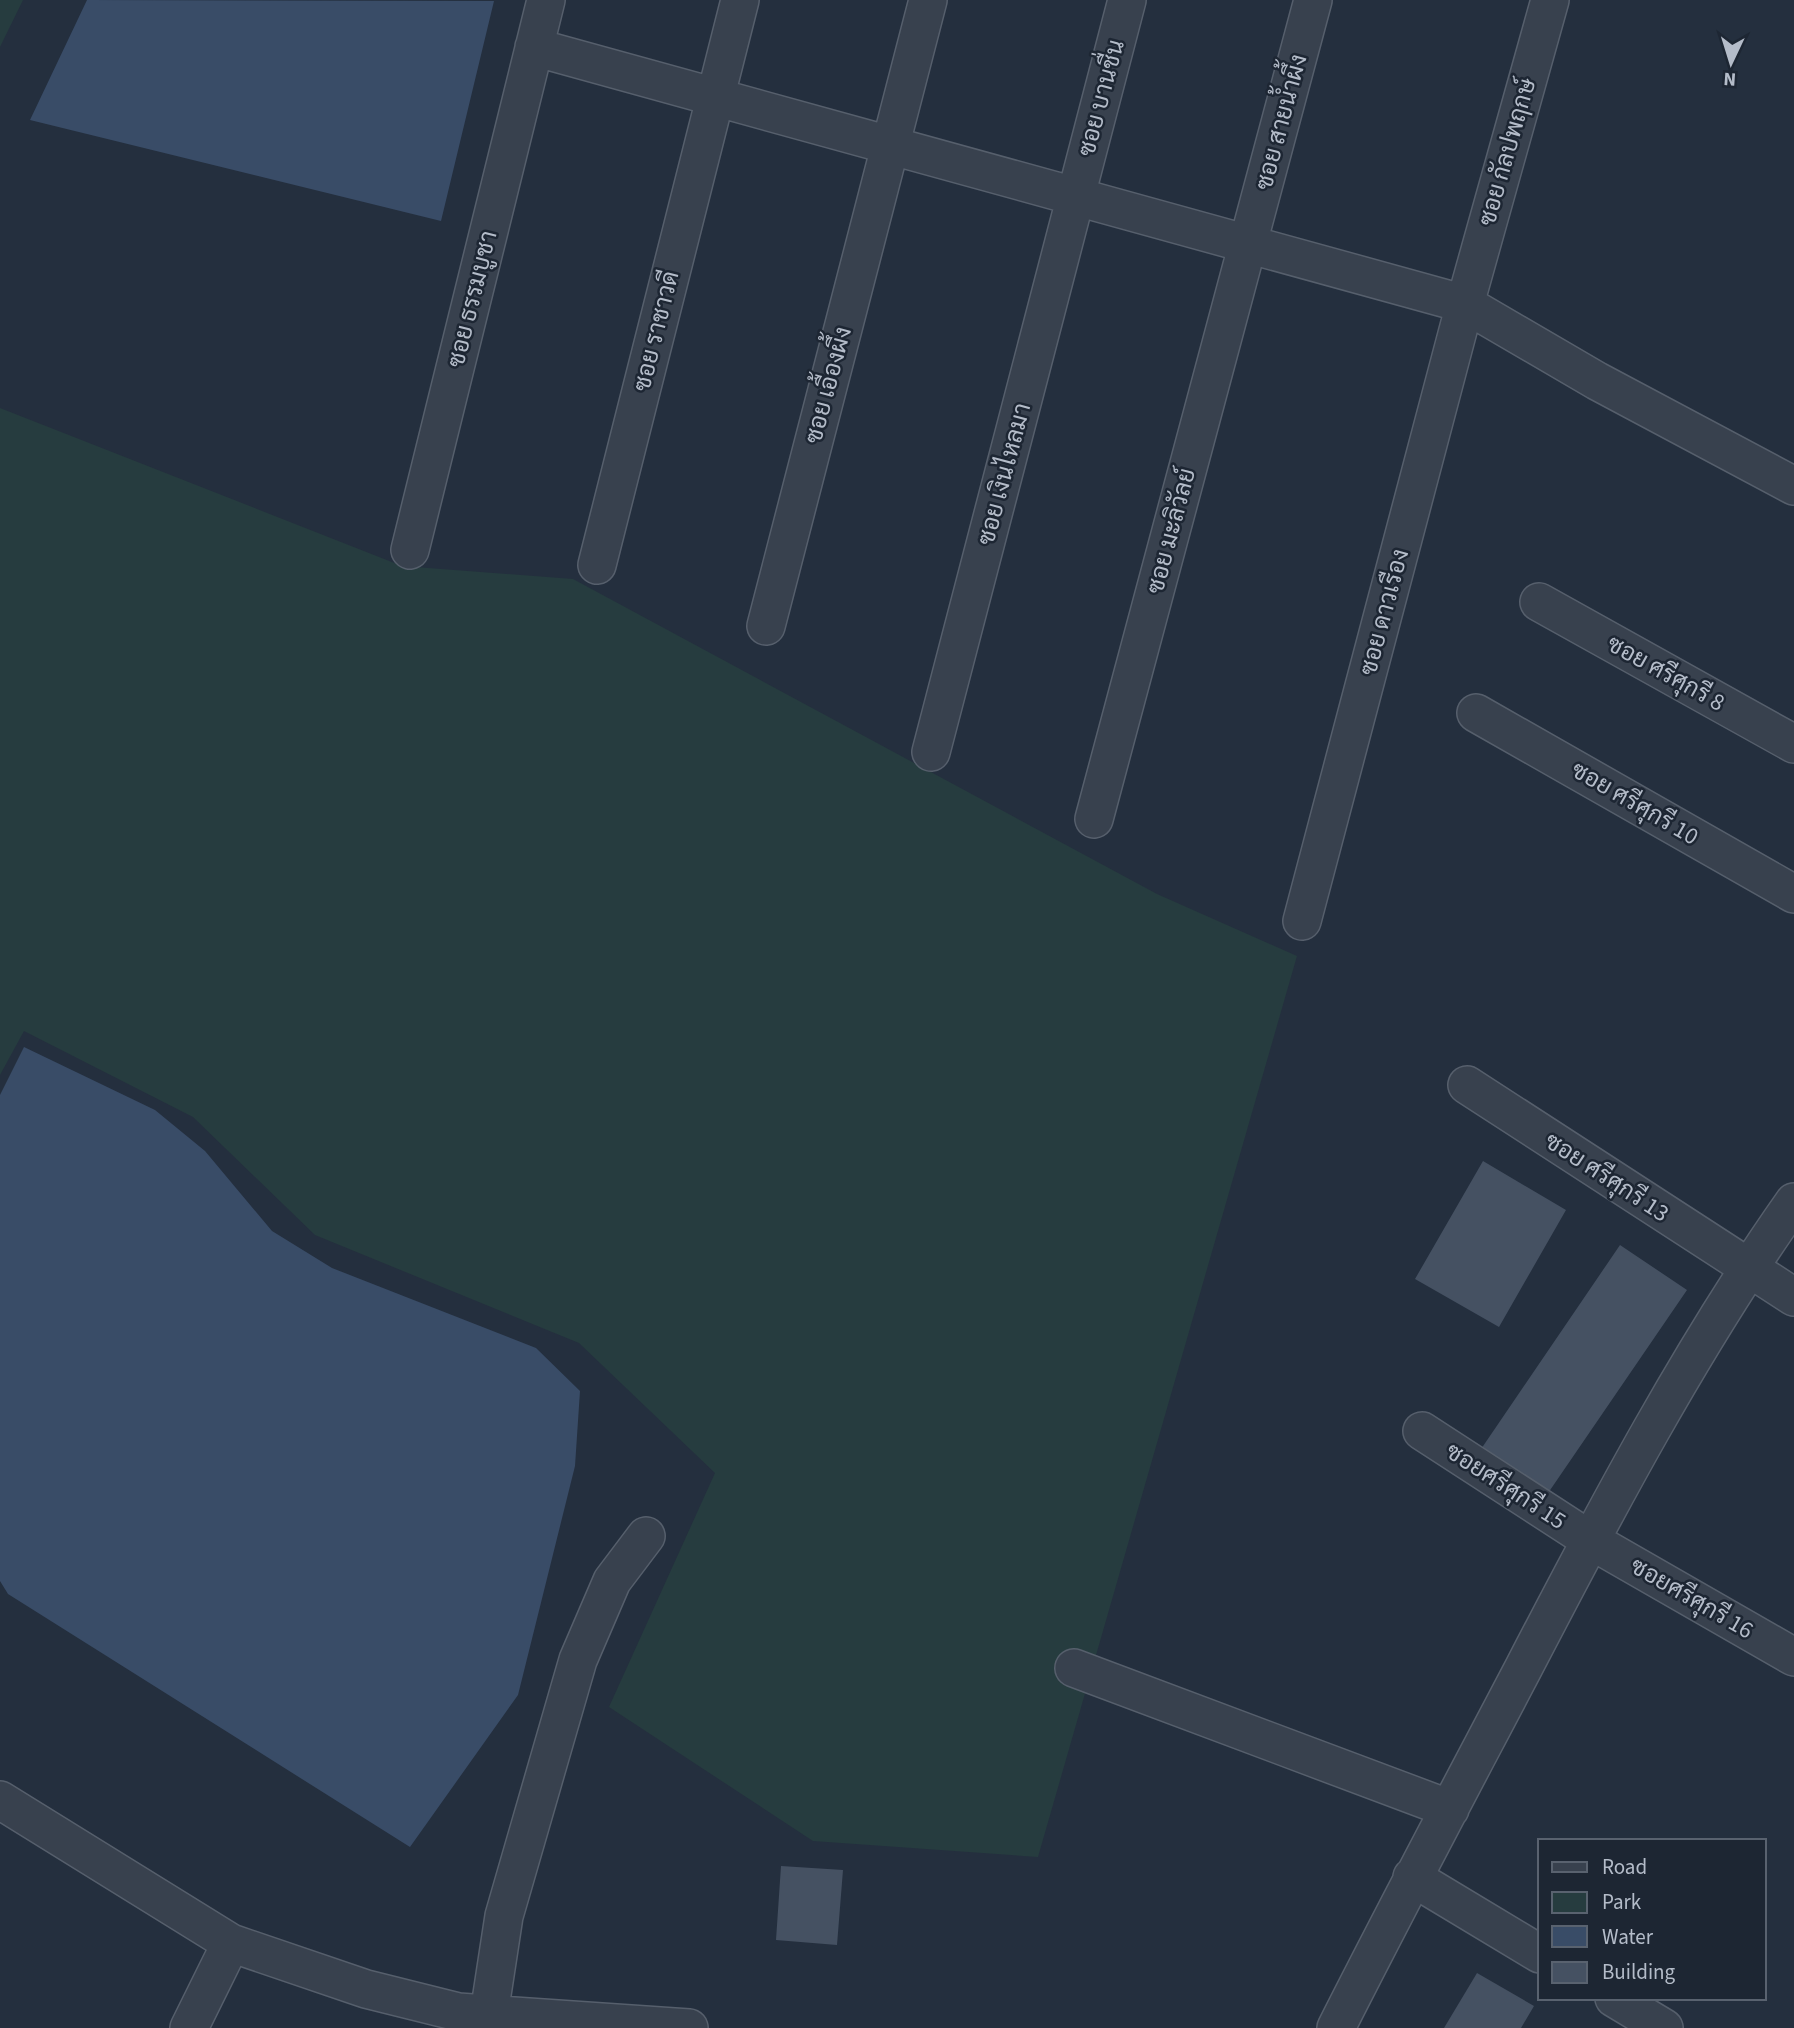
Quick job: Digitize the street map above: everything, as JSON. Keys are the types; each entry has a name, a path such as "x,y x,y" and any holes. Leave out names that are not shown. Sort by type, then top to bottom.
{"street":[{"name":"ซอย ธรรมบูชา","path":"410,551 546,0"},
{"name":"ซอย ราชาวดี","path":"597,565 740,0"},
{"name":"ซอย เอื้องผึ้ง","path":"766,626 928,0"},
{"name":"ซอย บานชื่น","path":"1076,196 1127,0"},
{"name":"ซอย สายน้ำผึ้ง","path":"1248,244 1313,0"},
{"name":"ซอย กัลปพฤกษ์","path":"1465,304 1549,0"},
{"path":"534,47 1465,304 1597,382 1794,485"},
{"name":"ซอย เงินไหลมา","path":"931,752 1076,196"},
{"name":"ซอย มะลิวัลย์","path":"1094,819 1248,244"},
{"name":"ซอย ดาวเรือง","path":"1302,921 1465,304"},
{"name":"ซอย ศรีศุกรี 8","path":"1539,602 1794,744"},
{"name":"ซอย ศรีศุกรี 10","path":"1476,713 1794,894"},
{"name":"ซอย ศรีศุกรี 13","path":"1467,1086 1794,1297"},
{"path":"1336,2028 1412,1877 1590,1540 1747,1269 1794,1202"},
{"name":"ซอยศรีศุกรี 15","path":"1422,1431 1590,1540"},
{"path":"467,2018 504,1916 578,1660 612,1581 646,1536"},
{"name":"ซอยศรีศุกรี 16","path":"1590,1540 1794,1657"},
{"path":"1074,1668 1450,1809"},
{"path":"6,1818 231,1943 366,1989 467,2018 689,2028"},
{"path":"1412,1877 1538,1953"},
{"path":"189,2028 231,1943"},
{"path":"1617,2000 1664,2028"}],"green space":[{"path":"0,0 23,0 0,47"},
{"path":"0,408 402,566 573,579 1157,894 1297,956 1038,1857 813,1841 609,1707 715,1473 579,1343 315,1235 193,1117 24,1031 0,1075"}],"water":[{"path":"87,0 494,1 441,221 30,120"},
{"path":"24,1047 155,1110 205,1151 272,1231 332,1268 536,1348 580,1391 575,1466 518,1695 410,1847 8,1594 0,1581 0,1095"}],"building":[{"path":"1483,1161 1566,1210 1499,1327 1415,1279"},
{"path":"1620,1245 1687,1290 1544,1499 1477,1455"},
{"path":"781,1866 843,1870 837,1945 776,1940"},
{"path":"1477,1973 1534,2006 1521,2028 1444,2028"}]}
